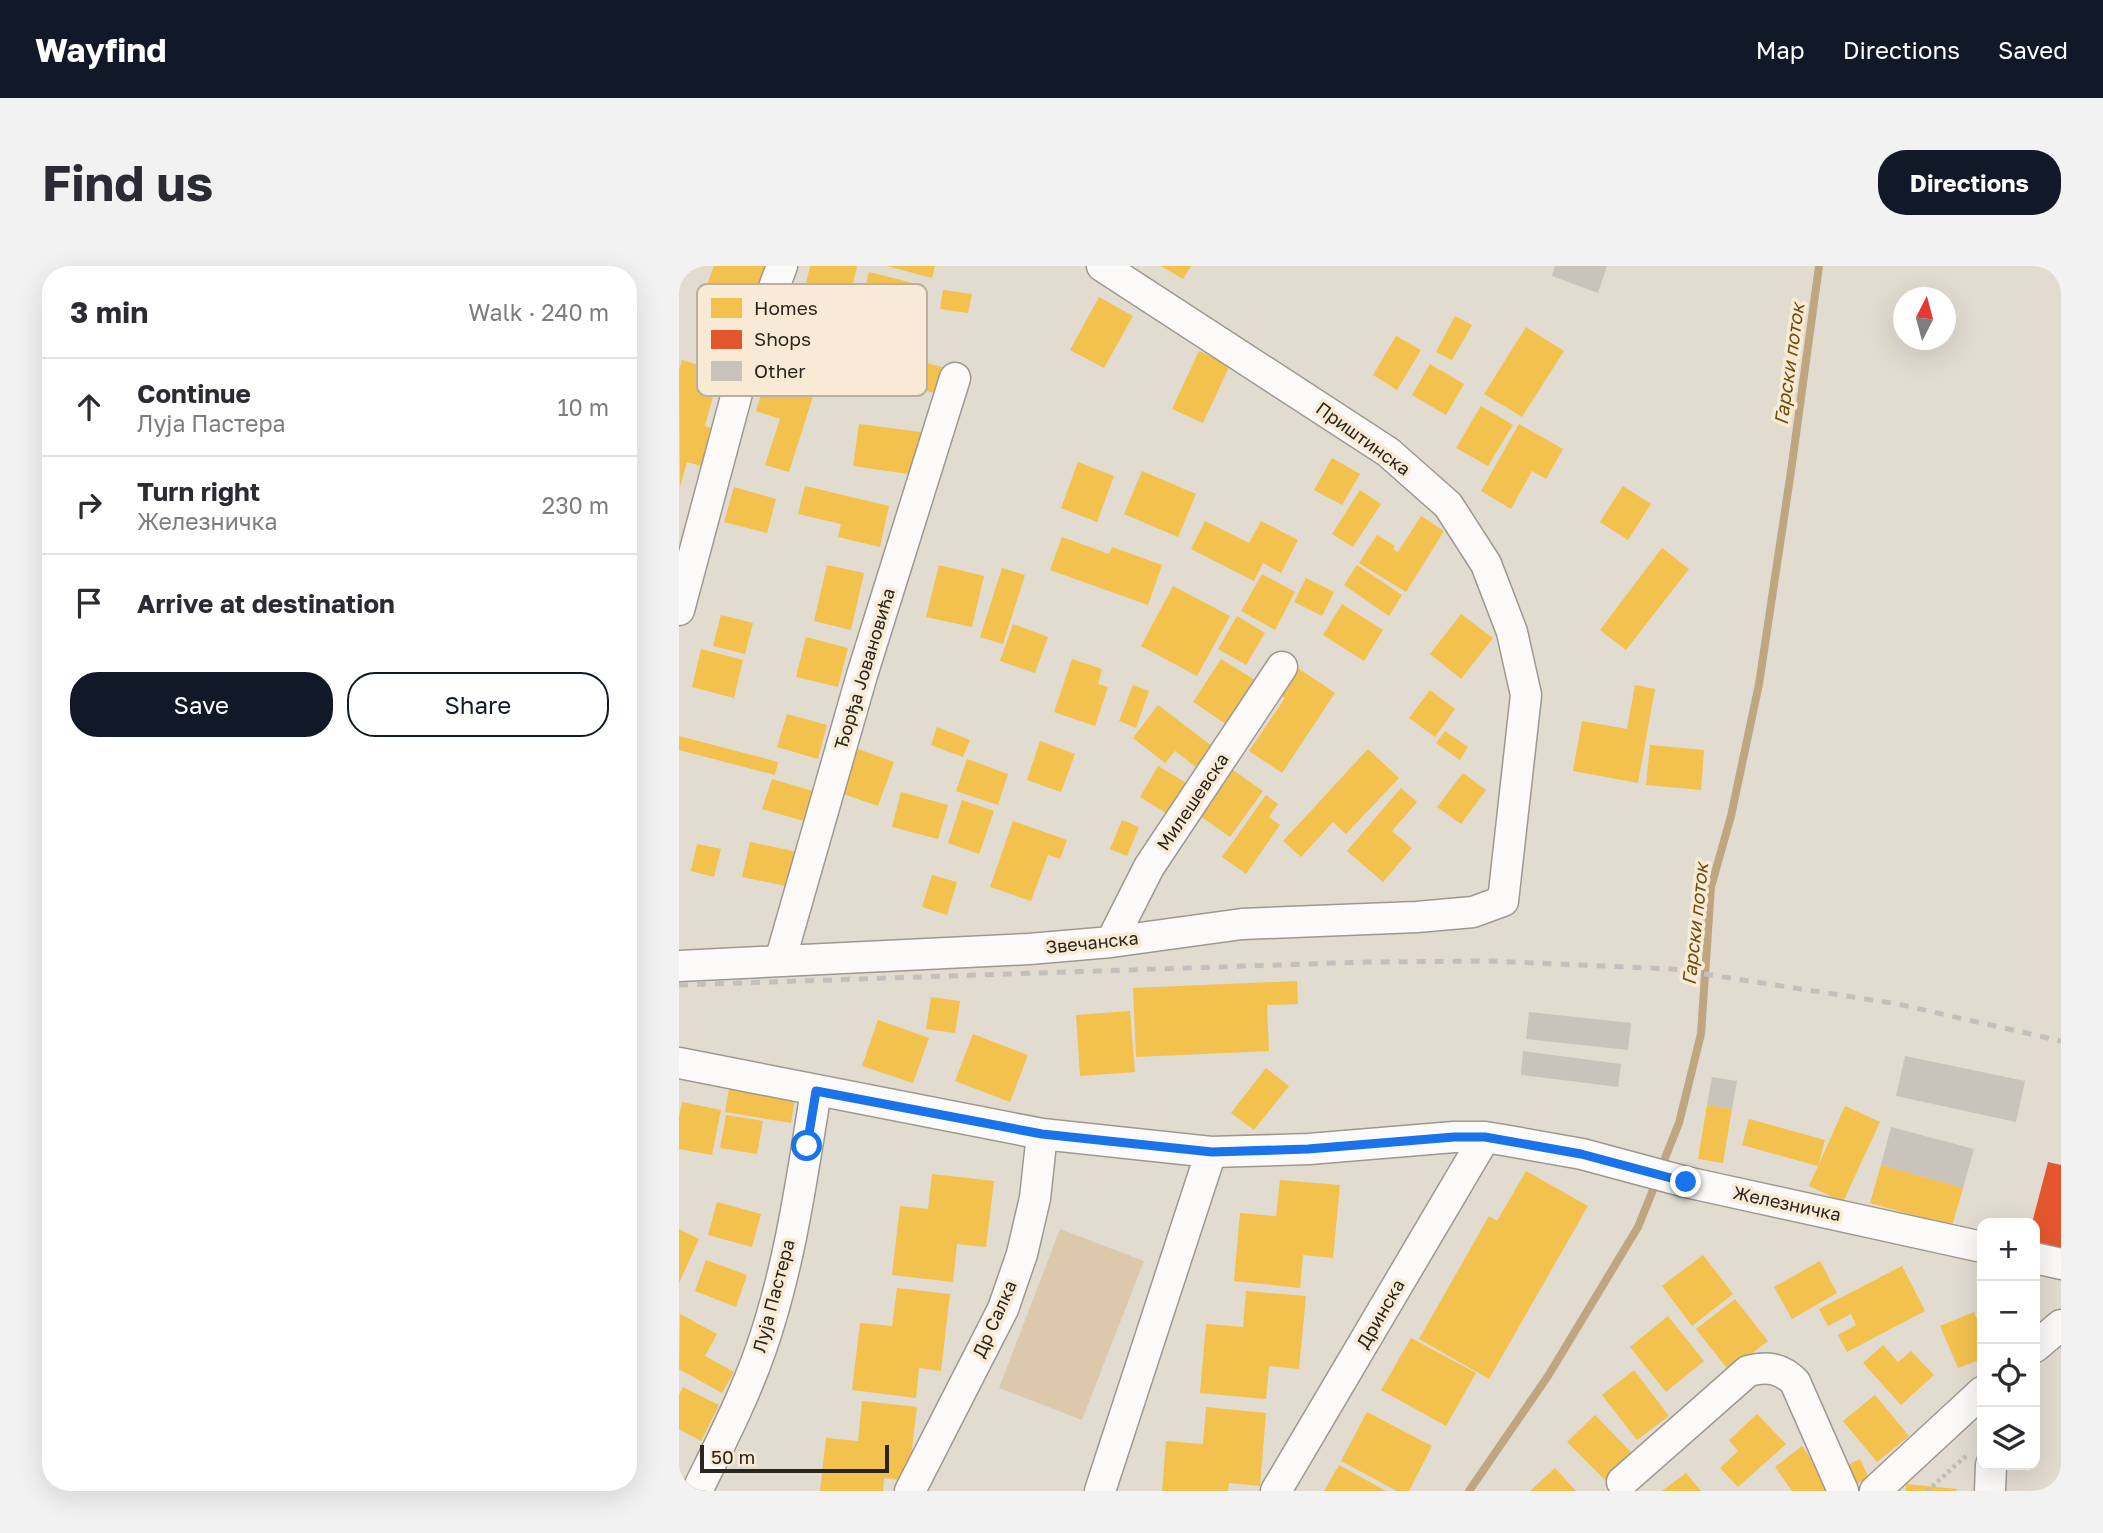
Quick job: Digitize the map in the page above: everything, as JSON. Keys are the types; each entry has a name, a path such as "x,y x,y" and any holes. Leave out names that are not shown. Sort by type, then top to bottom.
{"street":[{"path":"775,284 782,266"},
{"name":"Приштинска","path":"1102,266 1388,452 1448,505 1486,564 1512,632 1526,695 1503,901"},
{"name":"Ђорђа Јовановића","path":"781,961 862,675 955,379"},
{"path":"679,610 736,396"},
{"name":"Милешевска","path":"1111,942 1149,867 1282,667"},
{"name":"Звечанска","path":"679,966 1029,949 1111,942 1242,924 1473,912 1503,901"},
{"name":"Железничка","path":"679,1063 1042,1134 1212,1152 1308,1149 1485,1137 1581,1154 1686,1182 1977,1246"},
{"name":"Луја Пастера","path":"697,1491 745,1391 762,1347 776,1298 798,1194 816,1091"},
{"name":"Др Салка","path":"910,1491 1003,1309 1022,1254 1032,1209 1042,1134"},
{"name":"Дринска","path":"1276,1491 1485,1137"},
{"path":"1100,1491 1212,1152"},
{"path":"2040,1259 2061,1264"},
{"path":"2039,1344 2061,1325"},
{"path":"1622,1482 1748,1371 1769,1368 1788,1375 1795,1382 1843,1491"},
{"path":"1875,1491 1977,1397"},
{"path":"1985,1470 1990,1491"}],"path":[{"path":"1927,1491 1977,1460"}],"shaded area":[{"path":"1060,1229 1144,1261 1082,1420 999,1388"}],"building: Homes":[{"path":"714,266 767,266 760,284 707,284"},
{"path":"810,266 857,266 853,284 806,284"},
{"path":"887,266 935,266 932,278"},
{"path":"1161,266 1191,266 1183,279"},
{"path":"869,272 913,283 913,284 866,284"},
{"path":"943,290 972,294 968,313 940,309"},
{"path":"1099,297 1133,316 1104,368 1070,350"},
{"path":"1455,316 1472,325 1452,360 1436,352"},
{"path":"1526,327 1564,351 1522,417 1484,394"},
{"path":"1396,336 1421,350 1397,390 1373,375"},
{"path":"1199,351 1230,365 1203,423 1172,409"},
{"path":"682,360 697,364 697,396 713,396 705,426 723,431 712,469 687,462 680,487 679,370"},
{"path":"927,363 945,368 938,394 927,391"},
{"path":"1430,364 1464,384 1446,415 1412,395"},
{"path":"761,396 813,396 789,472 765,465 780,419 756,411"},
{"path":"1481,406 1513,425 1488,466 1456,448"},
{"path":"859,424 921,432 915,475 853,466"},
{"path":"1519,424 1563,449 1546,479 1532,471 1511,509 1481,491"},
{"path":"1332,458 1360,474 1342,505 1314,490"},
{"path":"1078,462 1114,476 1097,522 1061,508"},
{"path":"1142,471 1196,494 1178,537 1124,514"},
{"path":"805,486 889,506 880,547 838,537 841,524 798,514"},
{"path":"1623,486 1651,504 1628,540 1600,522"},
{"path":"734,487 776,499 767,533 724,522"},
{"path":"1360,490 1381,504 1353,547 1332,534"},
{"path":"1421,516 1444,531 1406,592 1359,563 1377,535 1395,546 1393,549 1398,552"},
{"path":"1205,521 1249,543 1261,521 1298,540 1281,573 1263,563 1254,581 1191,549"},
{"path":"1062,537 1109,554 1112,547 1162,565 1148,605 1050,570"},
{"path":"1662,548 1689,569 1626,650 1600,630"},
{"path":"827,565 864,573 851,630 814,621"},
{"path":"939,565 984,576 972,627 926,617"},
{"path":"1357,565 1402,595 1389,616 1344,585"},
{"path":"1002,568 1025,575 1003,644 980,637"},
{"path":"1262,574 1295,592 1275,630 1241,611"},
{"path":"1306,578 1334,592 1322,616 1294,602"},
{"path":"1173,586 1230,616 1197,676 1141,646"},
{"path":"1342,604 1383,630 1364,661 1323,635"},
{"path":"1461,614 1493,638 1461,679 1430,654"},
{"path":"721,615 753,623 745,654 713,646"},
{"path":"1237,616 1265,633 1246,665 1218,649"},
{"path":"1013,624 1048,637 1035,673 1000,661"},
{"path":"806,637 848,648 838,687 796,677"},
{"path":"701,649 743,660 734,698 692,687"},
{"path":"1072,659 1102,669 1098,684 1108,687 1095,726 1054,712"},
{"path":"1221,659 1255,680 1226,724 1193,702"},
{"path":"1298,668 1335,693 1282,773 1249,751 1285,698 1280,695"},
{"path":"1133,685 1149,691 1136,728 1119,721"},
{"path":"1635,685 1655,689 1638,783 1573,771 1582,721 1627,729"},
{"path":"1430,690 1455,709 1435,737 1409,718"},
{"path":"1158,705 1217,750 1201,771 1175,751 1165,763 1133,738"},
{"path":"787,714 827,725 818,759 777,747"},
{"path":"937,727 970,740 963,757 931,745"},
{"path":"1445,731 1468,747 1460,760 1436,743"},
{"path":"679,736 778,762 775,775 679,750"},
{"path":"1040,741 1075,754 1061,792 1027,780"},
{"path":"1650,745 1704,750 1701,790 1646,785"},
{"path":"858,749 894,762 878,806 843,794"},
{"path":"1368,749 1399,778 1346,834 1333,822 1301,857 1283,841"},
{"path":"967,759 1008,774 998,805 956,791"},
{"path":"1158,766 1193,787 1174,818 1140,797"},
{"path":"1233,770 1263,791 1230,837 1200,816"},
{"path":"1463,773 1486,790 1461,824 1437,807"},
{"path":"772,779 823,794 814,824 762,809"},
{"path":"1401,788 1417,802 1392,831 1412,848 1383,882 1347,851"},
{"path":"901,792 948,805 938,839 892,827"},
{"path":"1266,795 1278,804 1269,817 1280,825 1246,874 1222,857"},
{"path":"962,800 994,811 979,854 948,843"},
{"path":"1122,820 1139,827 1127,856 1110,849"},
{"path":"1013,821 1067,840 1060,859 1048,855 1031,901 990,887"},
{"path":"750,842 798,852 791,887 742,877"},
{"path":"697,844 721,849 714,877 691,871"},
{"path":"932,875 957,882 947,915 922,907"},
{"path":"1297,981 1298,1004 1267,1005 1269,1051 1136,1057 1133,988"},
{"path":"931,997 960,1001 955,1033 926,1029"},
{"path":"1130,1011 1135,1072 1080,1076 1076,1015"},
{"path":"878,1020 929,1038 913,1083 862,1066"},
{"path":"973,1034 1028,1055 1010,1102 955,1081"},
{"path":"1266,1068 1289,1086 1254,1130 1231,1113"},
{"path":"729,1089 795,1099 791,1123 725,1112"},
{"path":"682,1102 721,1110 712,1155 679,1149"},
{"path":"1707,1105 1732,1109 1723,1163 1698,1159"},
{"path":"1845,1106 1880,1122 1843,1202 1809,1186"},
{"path":"726,1115 763,1121 757,1154 720,1148"},
{"path":"1749,1119 1825,1140 1818,1166 1742,1145"},
{"path":"1881,1165 1963,1188 1952,1226 1870,1203"},
{"path":"1526,1171 1588,1206 1489,1379 1419,1339 1489,1216 1497,1221"},
{"path":"932,1174 994,1181 986,1247 957,1244 953,1282 892,1275 900,1206 928,1209"},
{"path":"1280,1180 1340,1185 1333,1258 1303,1255 1300,1288 1234,1281 1240,1213 1276,1216"},
{"path":"717,1202 761,1214 752,1247 708,1235"},
{"path":"679,1229 699,1239 679,1283"},
{"path":"1703,1255 1733,1294 1692,1326 1662,1286"},
{"path":"706,1260 747,1275 736,1307 695,1291"},
{"path":"1820,1261 1837,1293 1792,1319 1774,1287"},
{"path":"1902,1266 1925,1311 1847,1352 1838,1335 1856,1325 1851,1314 1828,1326 1819,1309"},
{"path":"897,1288 950,1294 941,1371 919,1368 916,1398 852,1390 860,1323 892,1326"},
{"path":"1246,1291 1306,1296 1299,1369 1269,1366 1266,1399 1200,1393 1206,1324 1243,1327"},
{"path":"1735,1299 1768,1341 1729,1371 1696,1329"},
{"path":"1974,1312 1977,1320 1977,1361 1958,1368 1940,1326"},
{"path":"680,1314 717,1334 705,1356 734,1372 722,1393 679,1369"},
{"path":"1668,1316 1704,1361 1666,1392 1630,1347"},
{"path":"1411,1338 1476,1373 1446,1426 1381,1390"},
{"path":"1883,1345 1898,1362 1911,1351 1934,1375 1901,1405 1863,1363"},
{"path":"1634,1370 1669,1416 1637,1440 1602,1395"},
{"path":"683,1387 719,1405 701,1441 679,1429 679,1395"},
{"path":"1875,1395 1909,1436 1877,1462 1843,1421"},
{"path":"862,1401 917,1407 908,1481 884,1478 883,1491 820,1491 826,1438 858,1441"},
{"path":"1206,1407 1266,1413 1260,1486 1229,1483 1228,1491 1162,1491 1166,1441 1203,1444"},
{"path":"1367,1412 1432,1446 1409,1491 1397,1491 1341,1461"},
{"path":"1757,1414 1786,1444 1738,1487 1720,1468 1738,1451 1729,1440"},
{"path":"1595,1415 1633,1454 1606,1481 1567,1442"},
{"path":"1802,1446 1834,1490 1792,1491 1775,1467"},
{"path":"1860,1459 1869,1478 1848,1488 1839,1469"},
{"path":"1339,1465 1386,1491 1324,1491"},
{"path":"1555,1468 1576,1491 1530,1491"},
{"path":"1686,1473 1701,1491 1662,1491"},
{"path":"1906,1484 1957,1489 1906,1491"}],"building: Shops":[{"path":"2048,1162 2061,1165 2061,1252 2040,1246 2040,1218 2033,1218"}],"building: Other":[{"path":"1555,266 1607,266 1598,293 1552,276"},
{"path":"1529,1012 1631,1023 1628,1050 1526,1039"},
{"path":"1523,1051 1621,1064 1618,1087 1521,1075"},
{"path":"1905,1056 2025,1081 2016,1122 1896,1096"},
{"path":"1712,1077 1737,1081 1732,1109 1707,1105"},
{"path":"1891,1127 1974,1149 1963,1188 1881,1165"}],"waterway":[{"name":"Гарски поток","path":"1661,1168 1679,1123 1701,1034 1711,887 1731,816 1759,684 1819,266"},
{"name":"Гарски поток","path":"1469,1491 1548,1376 1638,1227 1657,1180"}],"railway":[{"path":"679,985 1367,962 1490,961 1672,969 1898,1004 2061,1041"}],"route":[{"path":"807,1146 816,1091 1042,1134 1212,1152 1308,1149 1485,1137 1581,1154 1686,1182"}]}
